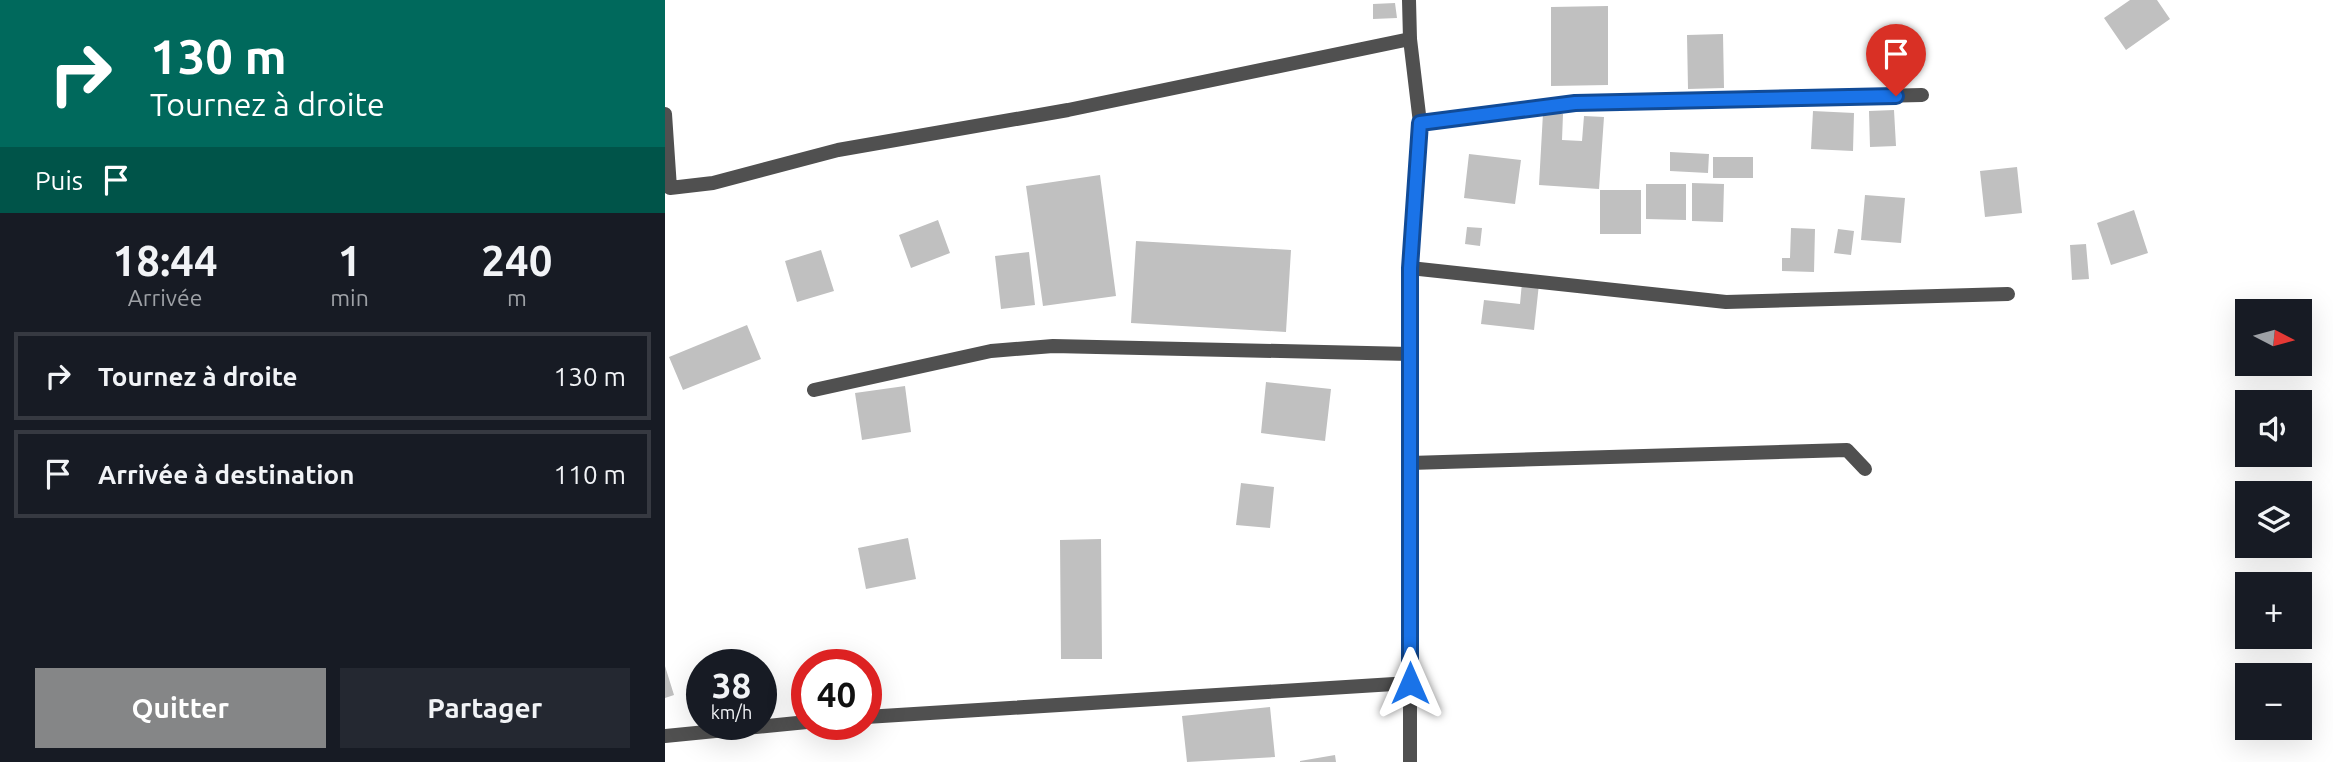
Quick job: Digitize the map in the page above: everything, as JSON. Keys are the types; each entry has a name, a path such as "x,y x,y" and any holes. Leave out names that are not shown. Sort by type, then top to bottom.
{"street":[{"path":"1409,0 1410,39 1420,123 1410,268 1410,762"},
{"path":"665,114 670,188 713,183 838,150 1068,110 1410,39"},
{"path":"1420,123 1575,103 1922,95"},
{"path":"1410,268 1726,302 2008,293"},
{"path":"814,390 991,351 1053,346 1410,354"},
{"path":"1411,463 1847,450 1865,469"},
{"path":"882,716 1410,683"},
{"path":"665,736 791,724"}],"building":[{"path":"2130,0 2157,0 2170,19 2126,50 2104,18"},
{"path":"1395,3 1397,18 1373,19 1373,4"},
{"path":"1608,6 1608,85 1551,86 1551,7"},
{"path":"1723,34 1724,88 1688,89 1687,35"},
{"path":"1894,110 1896,146 1870,147 1869,111"},
{"path":"1813,111 1854,113 1853,151 1811,149"},
{"path":"1543,113 1563,114 1562,140 1582,141 1584,116 1604,117 1599,189 1539,185"},
{"path":"1670,152 1709,154 1708,173 1670,171"},
{"path":"1469,154 1521,160 1515,204 1464,198"},
{"path":"1713,157 1753,157 1753,178 1713,178"},
{"path":"2017,167 2022,213 1985,217 1980,171"},
{"path":"1100,175 1116,296 1043,306 1026,186"},
{"path":"1692,183 1724,184 1723,222 1692,221"},
{"path":"1646,184 1686,184 1686,220 1646,219"},
{"path":"1600,190 1641,190 1641,234 1600,234"},
{"path":"1865,195 1905,198 1901,243 1861,240"},
{"path":"2134,210 2148,253 2111,265 2097,223"},
{"path":"938,220 950,253 911,268 899,235"},
{"path":"1467,227 1482,228 1480,246 1465,244"},
{"path":"1791,228 1815,229 1814,272 1782,271 1782,258 1790,258"},
{"path":"1838,229 1854,231 1851,255 1834,253"},
{"path":"1136,241 1291,250 1286,332 1131,323"},
{"path":"2086,244 2089,279 2072,280 2070,245"},
{"path":"821,250 834,291 797,302 785,261"},
{"path":"1029,252 1035,305 1001,309 995,256"},
{"path":"1522,282 1539,284 1534,330 1481,324 1484,300 1520,304"},
{"path":"747,325 761,359 683,390 669,357"},
{"path":"1266,382 1331,389 1325,441 1261,433"},
{"path":"905,386 911,432 862,440 855,393"},
{"path":"1241,483 1274,487 1270,528 1236,525"},
{"path":"908,538 916,579 866,589 858,548"},
{"path":"1101,539 1102,659 1061,659 1060,540"},
{"path":"665,666 674,695 665,698"},
{"path":"1270,707 1275,757 1187,762 1182,716"},
{"path":"1335,755 1336,762 1300,762 1300,761"}],"route":[{"path":"1410,683 1410,268 1420,123 1575,103 1896,96"}]}
